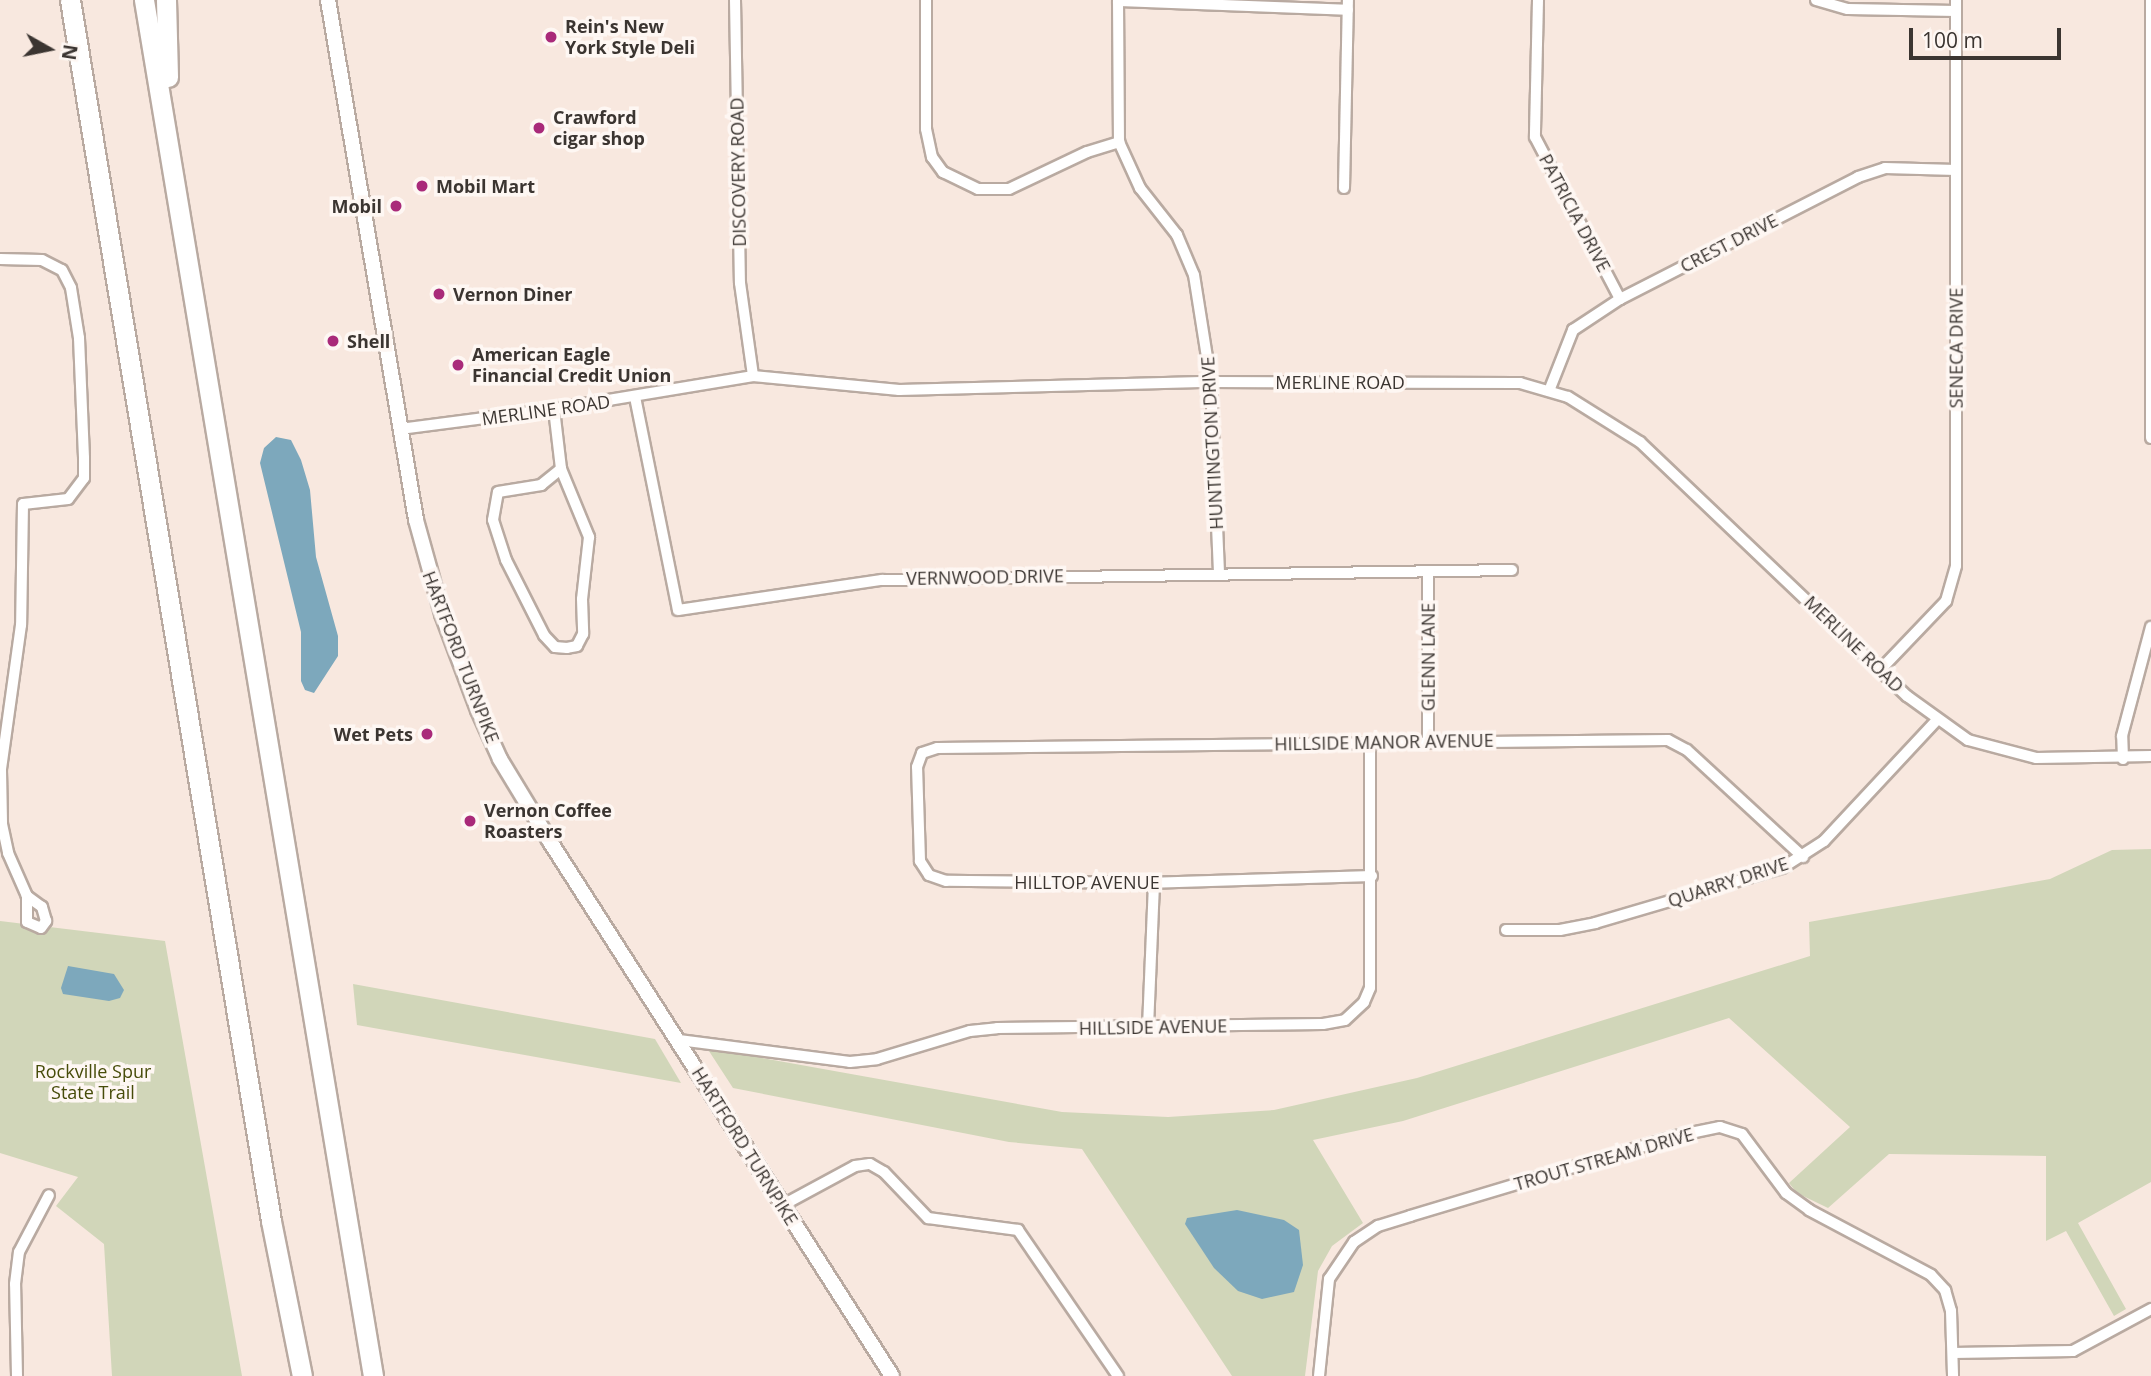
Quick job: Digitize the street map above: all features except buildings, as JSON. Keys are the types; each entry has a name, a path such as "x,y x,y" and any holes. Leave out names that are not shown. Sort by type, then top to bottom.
{"highway":[{"path":"70,0 271,1221 302,1376"},
{"path":"144,0 373,1376"},
{"path":"166,0 171,100 166,137"}],"main road":[{"name":"HARTFORD TURNPIKE","path":"328,0 400,429 426,564 490,737 549,840 892,1376"}],"street":[{"name":"DISCOVERY ROAD","path":"736,0 740,283 753,376"},
{"path":"926,0 926,129 932,156 943,172 978,189 1009,189 1087,152 1119,142"},
{"name":"PATRICIA DRIVE","path":"1538,0 1535,137 1620,299"},
{"path":"1816,0 1848,9 1956,6"},
{"path":"2151,0 2151,438"},
{"path":"1118,1 1348,5 1344,188"},
{"name":"HUNTINGTON DRIVE","path":"1118,1 1119,142 1140,188 1177,235 1194,275 1211,382 1219,572"},
{"name":"SENECA DRIVE","path":"1882,668 1946,601 1954,580 1956,6"},
{"name":"CREST DRIVE","path":"1549,391 1573,330 1620,299 1858,177 1885,168 1956,170"},
{"path":"0,259 42,260 62,270 71,288 79,338 84,478 68,499 23,504 21,625 1,770 5,841 27,896"},
{"name":"MERLINE ROAD","path":"400,429 635,397 753,376 899,390 1211,382 1520,383 1549,391 1607,418 1640,442 1936,721 1968,740 2004,753 2036,758 2151,757"},
{"name":"VERNWOOD DRIVE","path":"635,397 678,610 882,580 1219,572 1512,570"},
{"path":"554,409 561,469 589,537 582,599 583,634 577,646 567,648 555,647 544,635 506,560 493,520 498,492 541,485 561,469"},
{"name":"GLENN LANE","path":"1428,572 1428,741"},
{"path":"2123,759 2122,736 2151,627"},
{"name":"QUARRY DRIVE","path":"1506,930 1560,930 1595,923 1782,868 1803,857 1824,841 1936,721"},
{"name":"HILLSIDE MANOR AVENUE","path":"922,753 937,748 1668,740 1686,750 1803,857"},
{"name":"HILLSIDE AVENUE","path":"679,1040 850,1062 877,1059 970,1031 1323,1024 1345,1020 1364,1002 1370,988 1370,742"},
{"name":"HILLTOP AVENUE","path":"922,753 917,767 920,860 929,874 946,881 1154,883 1372,876"},
{"path":"1148,1027 1154,883"},
{"name":"TROUT STREAM DRIVE","path":"1319,1376 1329,1279 1354,1242 1370,1231 1676,1136 1720,1127 1742,1134 1786,1193 1809,1210 1931,1275 1945,1290 1951,1311 1952,1376"},
{"path":"783,1205 855,1166 870,1164 884,1172 929,1219 1018,1230 1118,1376"},
{"path":"18,1376 19,1252 49,1195"},
{"path":"1953,1353 2073,1351 2151,1309"}],"green space":[{"path":"2151,849 2151,1182 2078,1223 2126,1309 2114,1316 2066,1231 2046,1241 2046,1156 1889,1154 1828,1208 1797,1193 1789,1183 1850,1127 1729,1018 1403,1121 1313,1140 1363,1223 1332,1246 1318,1271 1305,1376 1232,1376 1082,1149 1009,1142 733,1088 707,1048 1062,1112 1168,1117 1274,1110 1417,1078 1810,956 1809,922 2050,879 2112,850"},
{"name":"Rockville Spur State Trail","path":"0,921 165,941 242,1376 112,1376 104,1244 56,1206 78,1177 0,1153"},
{"path":"353,984 655,1039 681,1083 357,1025"}],"water":[{"path":"276,437 291,440 301,460 310,490 316,557 338,636 338,656 314,693 305,690 301,681 301,632 260,463 264,448"},
{"path":"68,966 114,974 124,990 120,998 109,1001 63,994 61,988"},
{"path":"1237,1210 1284,1220 1299,1230 1303,1265 1294,1292 1262,1299 1238,1291 1214,1268 1185,1224 1187,1218"}],"place":[{"name":"Rein's New York Style Deli","path":"551,37"},
{"name":"Crawford cigar shop","path":"539,128"},
{"name":"Mobil Mart","path":"422,186"},
{"name":"Mobil","path":"396,206"},
{"name":"Vernon Diner","path":"439,294"},
{"name":"Shell","path":"333,341"},
{"name":"American Eagle Financial Credit Union","path":"458,365"},
{"name":"Wet Pets","path":"427,734"},
{"name":"Vernon Coffee Roasters","path":"470,821"}]}
